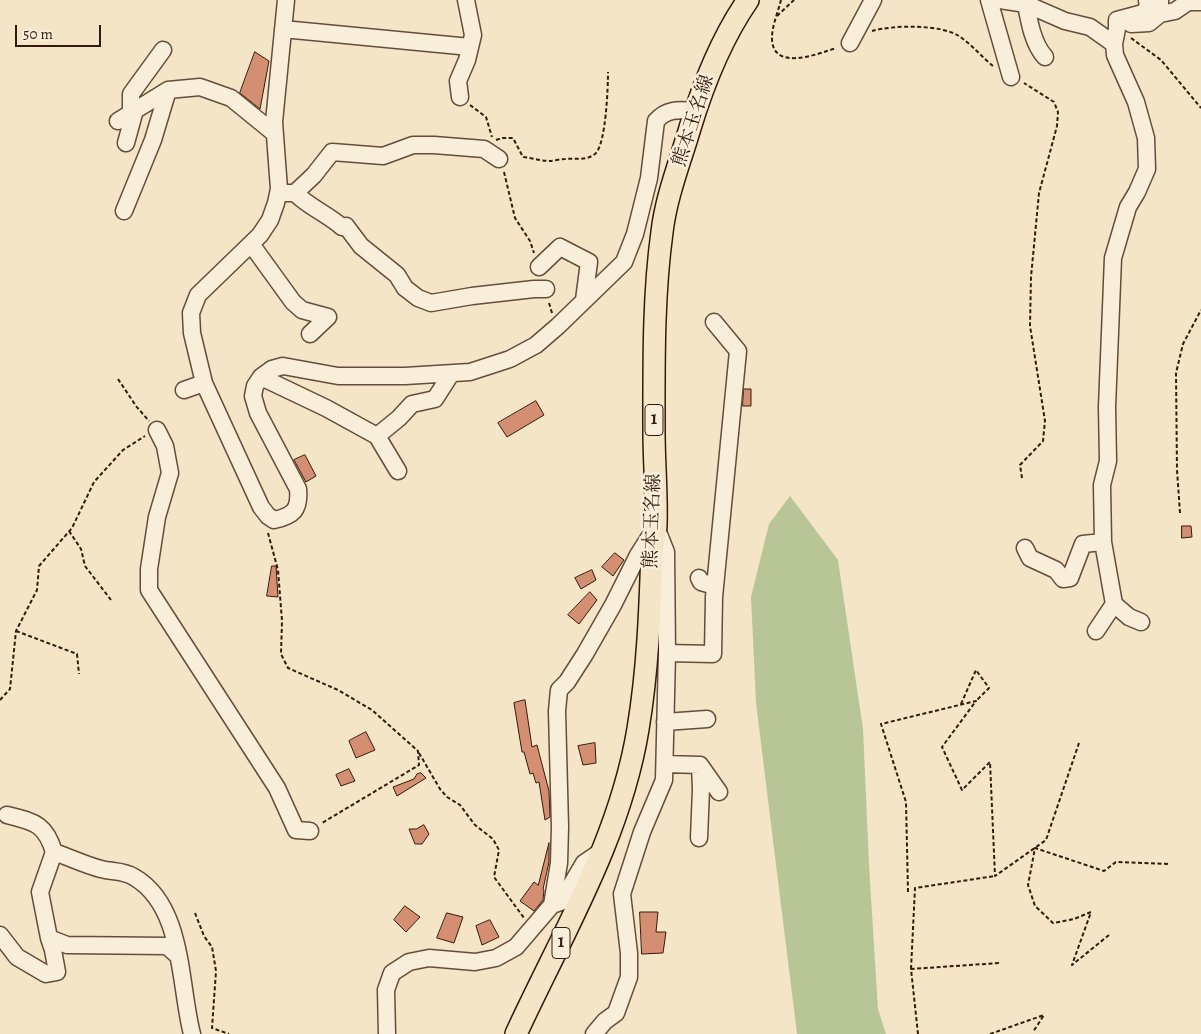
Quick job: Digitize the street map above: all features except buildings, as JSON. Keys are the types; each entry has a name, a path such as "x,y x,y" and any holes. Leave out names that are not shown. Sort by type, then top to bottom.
{"main road":[{"name":"熊本玉名線","path":"516,1034 585,893 626,786 638,730 648,652 652,546 656,527 654,432 656,311 662,230 673,184 715,57 748,0"}],"street":[{"path":"286,0 274,122 278,192 270,220 251,244 198,295 190,314 192,333 204,383 261,507 274,520 286,518 295,511 299,499 298,489 258,413 253,396 255,386 261,377 272,369 283,366 338,376 470,372 510,359 536,344 558,326 624,262 635,234 649,178 656,121 661,115 668,112 678,110 696,112"},
{"path":"460,97 458,81 467,60 473,35 466,0"},
{"path":"850,43 873,0"},
{"path":"989,0 1011,77"},
{"path":"1000,0 1026,4 1066,21 1116,36"},
{"path":"1142,622 1128,618 1114,604 1103,542 1102,485 1108,461 1107,407 1114,258 1128,206 1137,192 1147,169 1146,138 1136,102 1115,55 1117,20 1143,13 1148,6 1147,0"},
{"path":"1116,36 1128,24 1149,23 1160,7 1175,11 1188,2 1201,2"},
{"path":"1026,4 1039,51 1045,57"},
{"path":"283,29 470,47"},
{"path":"126,143 131,94 163,50"},
{"path":"128,115 168,90 200,87 231,98 274,133"},
{"path":"124,211 153,140 168,90"},
{"path":"295,194 314,175 332,152 383,156 414,145 484,149 499,159"},
{"path":"278,192 295,194 305,203 331,217 342,227 346,226 361,246 397,275 405,288 418,298 431,302 546,289"},
{"path":"251,244 293,302 302,310 328,317 310,334"},
{"path":"540,266 560,247 589,262 584,300"},
{"path":"668,653 713,654 715,586 738,351 714,322"},
{"path":"377,436 399,418 412,404 435,399 451,374"},
{"path":"261,377 326,408 377,436 398,471"},
{"path":"184,390 204,383"},
{"path":"157,430 165,446 170,474 157,517 149,568 149,590 278,788 296,830 310,831"},
{"path":"594,1034 605,1021 616,1013 629,977 629,953 622,894 642,832 664,780 668,653 666,552 656,527"},
{"path":"552,905 559,863 557,711 559,690 567,682 585,654 613,605 638,555 656,527"},
{"path":"1025,548 1030,558 1056,570 1064,579 1070,578 1083,544 1103,542"},
{"path":"698,578 701,582 715,586"},
{"path":"1096,631 1114,604"},
{"path":"665,722 707,719"},
{"path":"665,764 700,765"},
{"path":"700,765 719,792"},
{"path":"699,838 702,789 700,765"},
{"path":"0,935 17,957 46,974 57,972 54,950 49,938 40,892 54,852 49,837 34,822 7,815"},
{"path":"387,1034 386,990 392,973 409,962 429,958 475,962 496,958 516,947 552,905 560,902 584,863 603,850"},
{"path":"54,852 101,869 118,870 134,877 146,887 164,908 173,932 192,1034"},
{"path":"49,938 67,945 167,946 178,955"}],"path":[{"path":"781,0 772,38 774,48 779,56 791,60 824,52 850,43 869,32 879,29 903,26 948,30 959,36 1000,72 1025,83 1054,102 1058,112 1057,126 1039,193 1031,277 1030,326 1045,421 1043,441 1020,465 1022,478"},
{"path":"777,16 794,0"},
{"path":"1116,36 1161,60 1201,108"},
{"path":"460,97 486,117 494,141 502,138 513,138 523,157 551,161 566,158 580,159 594,154 600,147 609,86 608,72"},
{"path":"499,159 515,218 521,230 530,241 540,266"},
{"path":"546,289 550,310 558,326"},
{"path":"1180,513 1177,470 1176,373 1182,344 1201,310"},
{"path":"0,700 10,689 16,631 37,590 38,566 69,530 94,482 123,450 157,430 136,406 118,379"},
{"path":"261,507 278,570 282,622 281,654 288,668 338,690 372,710 418,751 440,789 447,797 460,805 475,824 493,839 499,850 494,877 532,929"},
{"path":"69,530 82,549 85,566 111,600"},
{"path":"16,631 77,654 79,674"},
{"path":"960,704 976,670 989,688 976,700 942,747 962,790 990,762 995,876"},
{"path":"908,892 906,802 881,724 976,700"},
{"path":"918,1034 910,969 915,888 995,876 1046,840 1080,743"},
{"path":"310,831 419,765 418,751"},
{"path":"1035,848 1104,871 1116,862 1168,864"},
{"path":"1035,848 1028,885 1035,906 1053,923 1074,919 1091,912 1072,966 1109,935"},
{"path":"195,913 204,936 212,947 216,971 212,1028 229,1034"},
{"path":"910,969 999,963"},
{"path":"990,1034 1044,1016 1033,1032"}],"green space":[{"path":"790,496 838,560 863,729 878,1009 886,1034 797,1034 756,703 751,597 769,524"}]}
